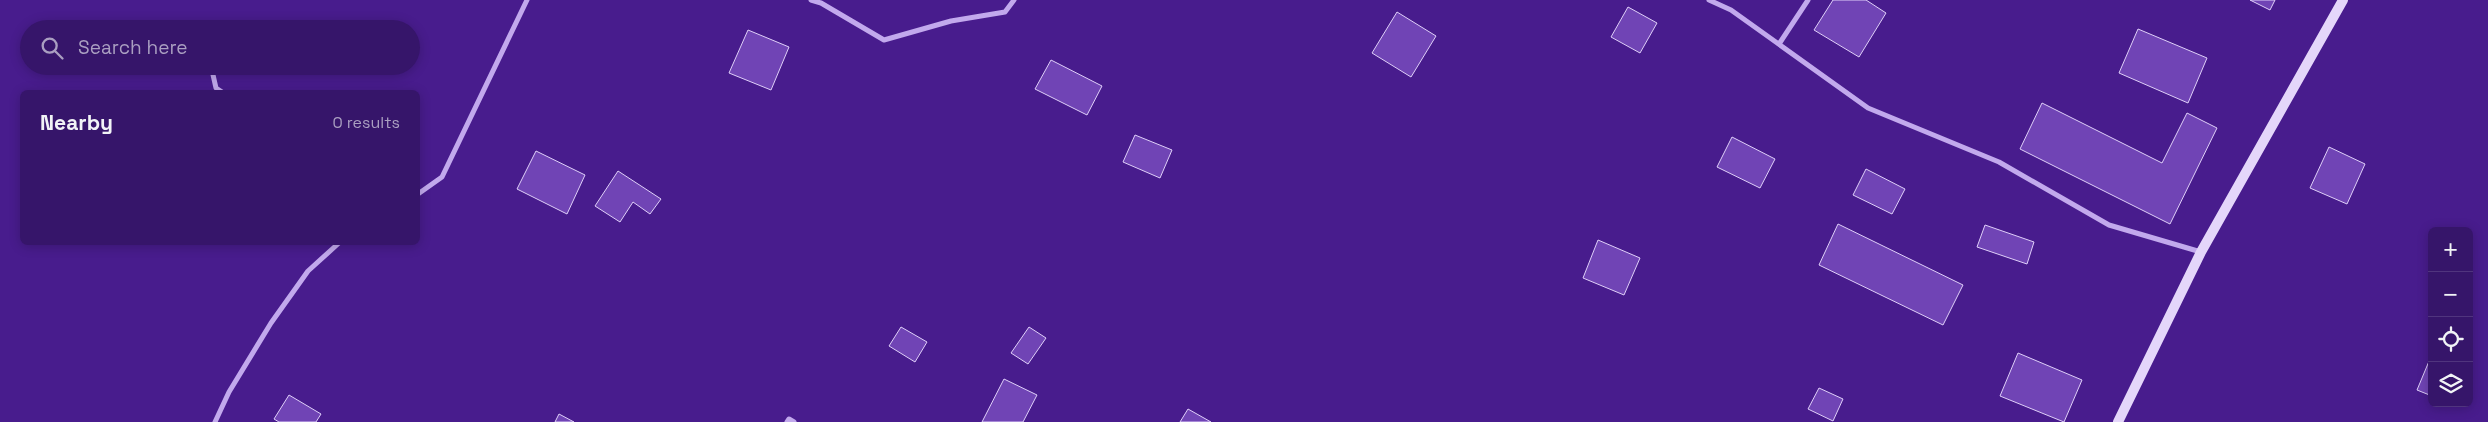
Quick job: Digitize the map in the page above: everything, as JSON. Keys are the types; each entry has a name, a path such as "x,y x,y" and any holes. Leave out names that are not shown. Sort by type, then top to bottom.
{"main road":[{"path":"2118,422 2201,252 2343,0"}],"street":[{"path":"420,193 442,177 527,0"},
{"path":"811,0 884,40 951,21 1005,12 1014,0"},
{"path":"1709,0 1731,10 1868,108 1999,162 2110,225 2201,252"},
{"path":"1779,44 1808,0"},
{"path":"213,75 216,88 219,90"},
{"path":"215,422 228,392 271,323 308,271 337,245"},
{"path":"787,422 789,419 794,422"}],"building":[{"path":"1833,0 1866,0 1886,13 1859,57 1814,30"},
{"path":"2250,0 2275,0 2270,10"},
{"path":"1628,7 1657,23 1640,53 1611,37"},
{"path":"1397,12 1436,36 1411,77 1372,53"},
{"path":"2138,29 2207,58 2188,103 2119,73"},
{"path":"748,30 789,47 771,90 729,73"},
{"path":"1051,60 1102,86 1087,115 1035,89"},
{"path":"2042,103 2162,163 2187,113 2217,128 2170,224 2020,149"},
{"path":"1135,135 1172,150 1160,178 1123,162"},
{"path":"1732,137 1775,159 1760,188 1717,167"},
{"path":"2329,147 2365,164 2347,204 2310,188"},
{"path":"536,151 585,175 567,214 517,189"},
{"path":"1866,169 1905,189 1892,214 1853,195"},
{"path":"618,171 661,199 650,214 633,202 620,222 595,206"},
{"path":"1838,224 1963,285 1943,325 1819,265"},
{"path":"1985,225 2034,242 2027,264 1977,247"},
{"path":"1598,240 1640,258 1624,295 1583,278"},
{"path":"901,327 927,342 915,362 889,346"},
{"path":"1029,327 1046,338 1028,364 1011,353"},
{"path":"2018,353 2082,380 2064,422 2000,396"},
{"path":"2428,364 2428,394 2417,390"},
{"path":"1004,379 1037,395 1023,422 982,422"},
{"path":"1819,388 1843,399 1833,421 1808,409"},
{"path":"289,395 321,414 316,422 279,422 274,419"},
{"path":"1188,409 1211,422 1180,422"},
{"path":"559,414 574,422 555,422"}]}
